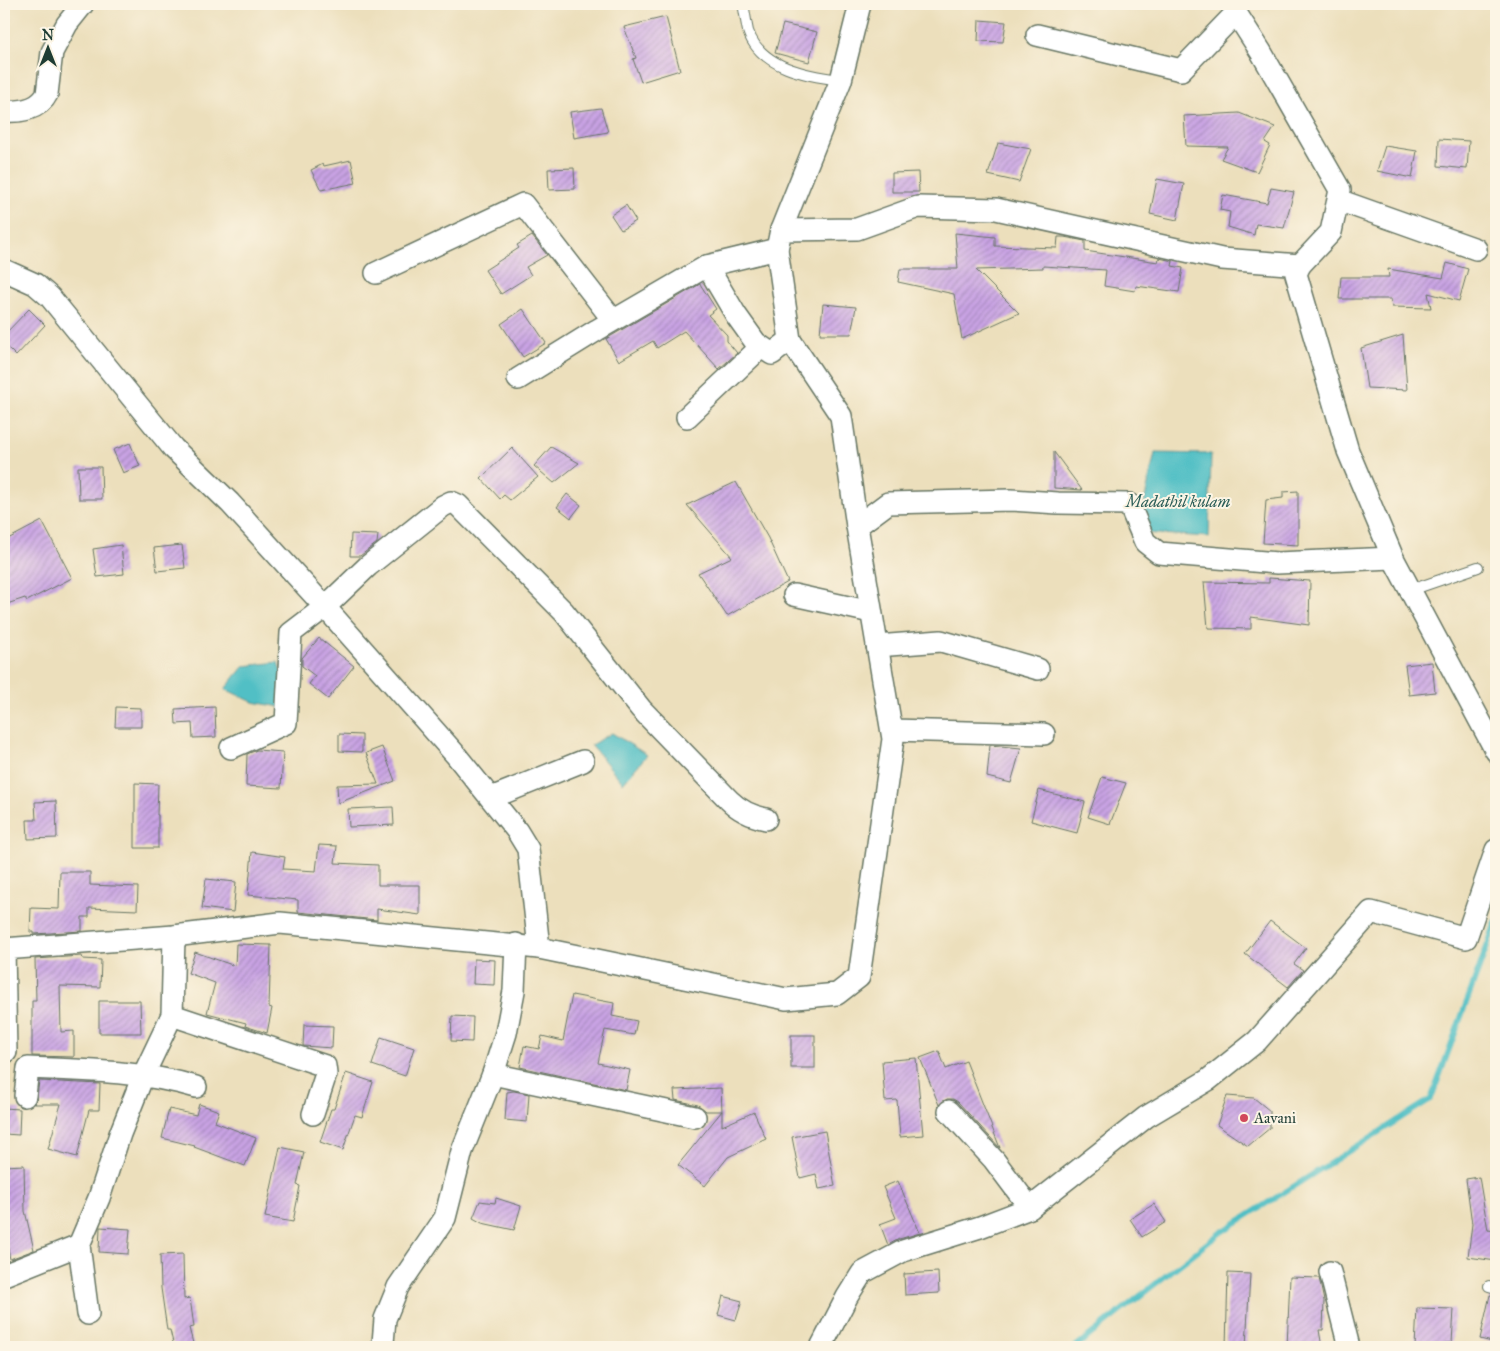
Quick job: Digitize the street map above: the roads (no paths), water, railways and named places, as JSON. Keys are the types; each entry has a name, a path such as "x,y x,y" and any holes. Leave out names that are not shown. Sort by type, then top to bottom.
{"street":[{"path":"4,111 28,110 45,98 52,52 67,24 83,4"},
{"path":"6,1052 4,949 174,936 280,923 516,944 786,998 837,994 859,977 893,739 857,526 841,416 790,340 779,240 841,80 860,4"},
{"path":"1037,35 1181,70 1235,8 1340,190 1332,232 1300,265 1296,274 1348,451 1393,558 1496,751"},
{"path":"1338,200 1476,249"},
{"path":"376,272 523,204 613,320"},
{"path":"518,379 613,320 708,266 779,240 857,229 918,207 996,209 1222,259 1300,265"},
{"path":"708,266 736,315 756,344 772,354 790,340"},
{"path":"4,270 35,284 50,297 172,448 230,503 455,754 491,798 517,831 528,849 539,948"},
{"path":"687,417 761,347"},
{"path":"857,526 888,503 1011,500 1129,504 1145,542 1159,552 1190,557 1277,563 1393,558"},
{"path":"231,748 286,723 291,633 324,607 368,566 449,502 456,504 564,612 640,709 752,815"},
{"path":"794,595 872,612"},
{"path":"877,646 941,641 1038,669"},
{"path":"892,730 1044,734"},
{"path":"491,798 584,761"},
{"path":"821,1347 847,1296 862,1273 903,1251 980,1228 1030,1208 1146,1118 1208,1080 1256,1041 1371,912 1466,938 1496,850"},
{"path":"88,1314 79,1245 99,1198 120,1134 143,1076 172,1015 174,936"},
{"path":"385,1347 383,1343 385,1319 398,1287 445,1218 462,1151 494,1074 506,1033 514,990 516,944"},
{"path":"172,1015 324,1066 326,1074 313,1114"},
{"path":"24,1096 28,1068 89,1070 177,1081 196,1086"},
{"path":"494,1074 695,1117"},
{"path":"948,1111 994,1160 1030,1208"},
{"path":"4,1275 79,1245"},
{"path":"1330,1272 1349,1347"}],"lane":[{"path":"743,4 749,32 758,47 772,61 813,77 841,80"},
{"path":"1411,590 1478,567"}],"water":[{"name":"Madathil kulam","path":"1155,453 1211,454 1209,537 1142,533 1145,498"},
{"path":"278,662 292,709 253,702 225,689 244,666"},
{"path":"612,733 647,755 623,783 591,745"}],"waterway":[{"path":"1075,1347 1220,1233 1431,1099 1496,922"}],"place":[{"name":"Aavani","path":"1244,1118"}]}
